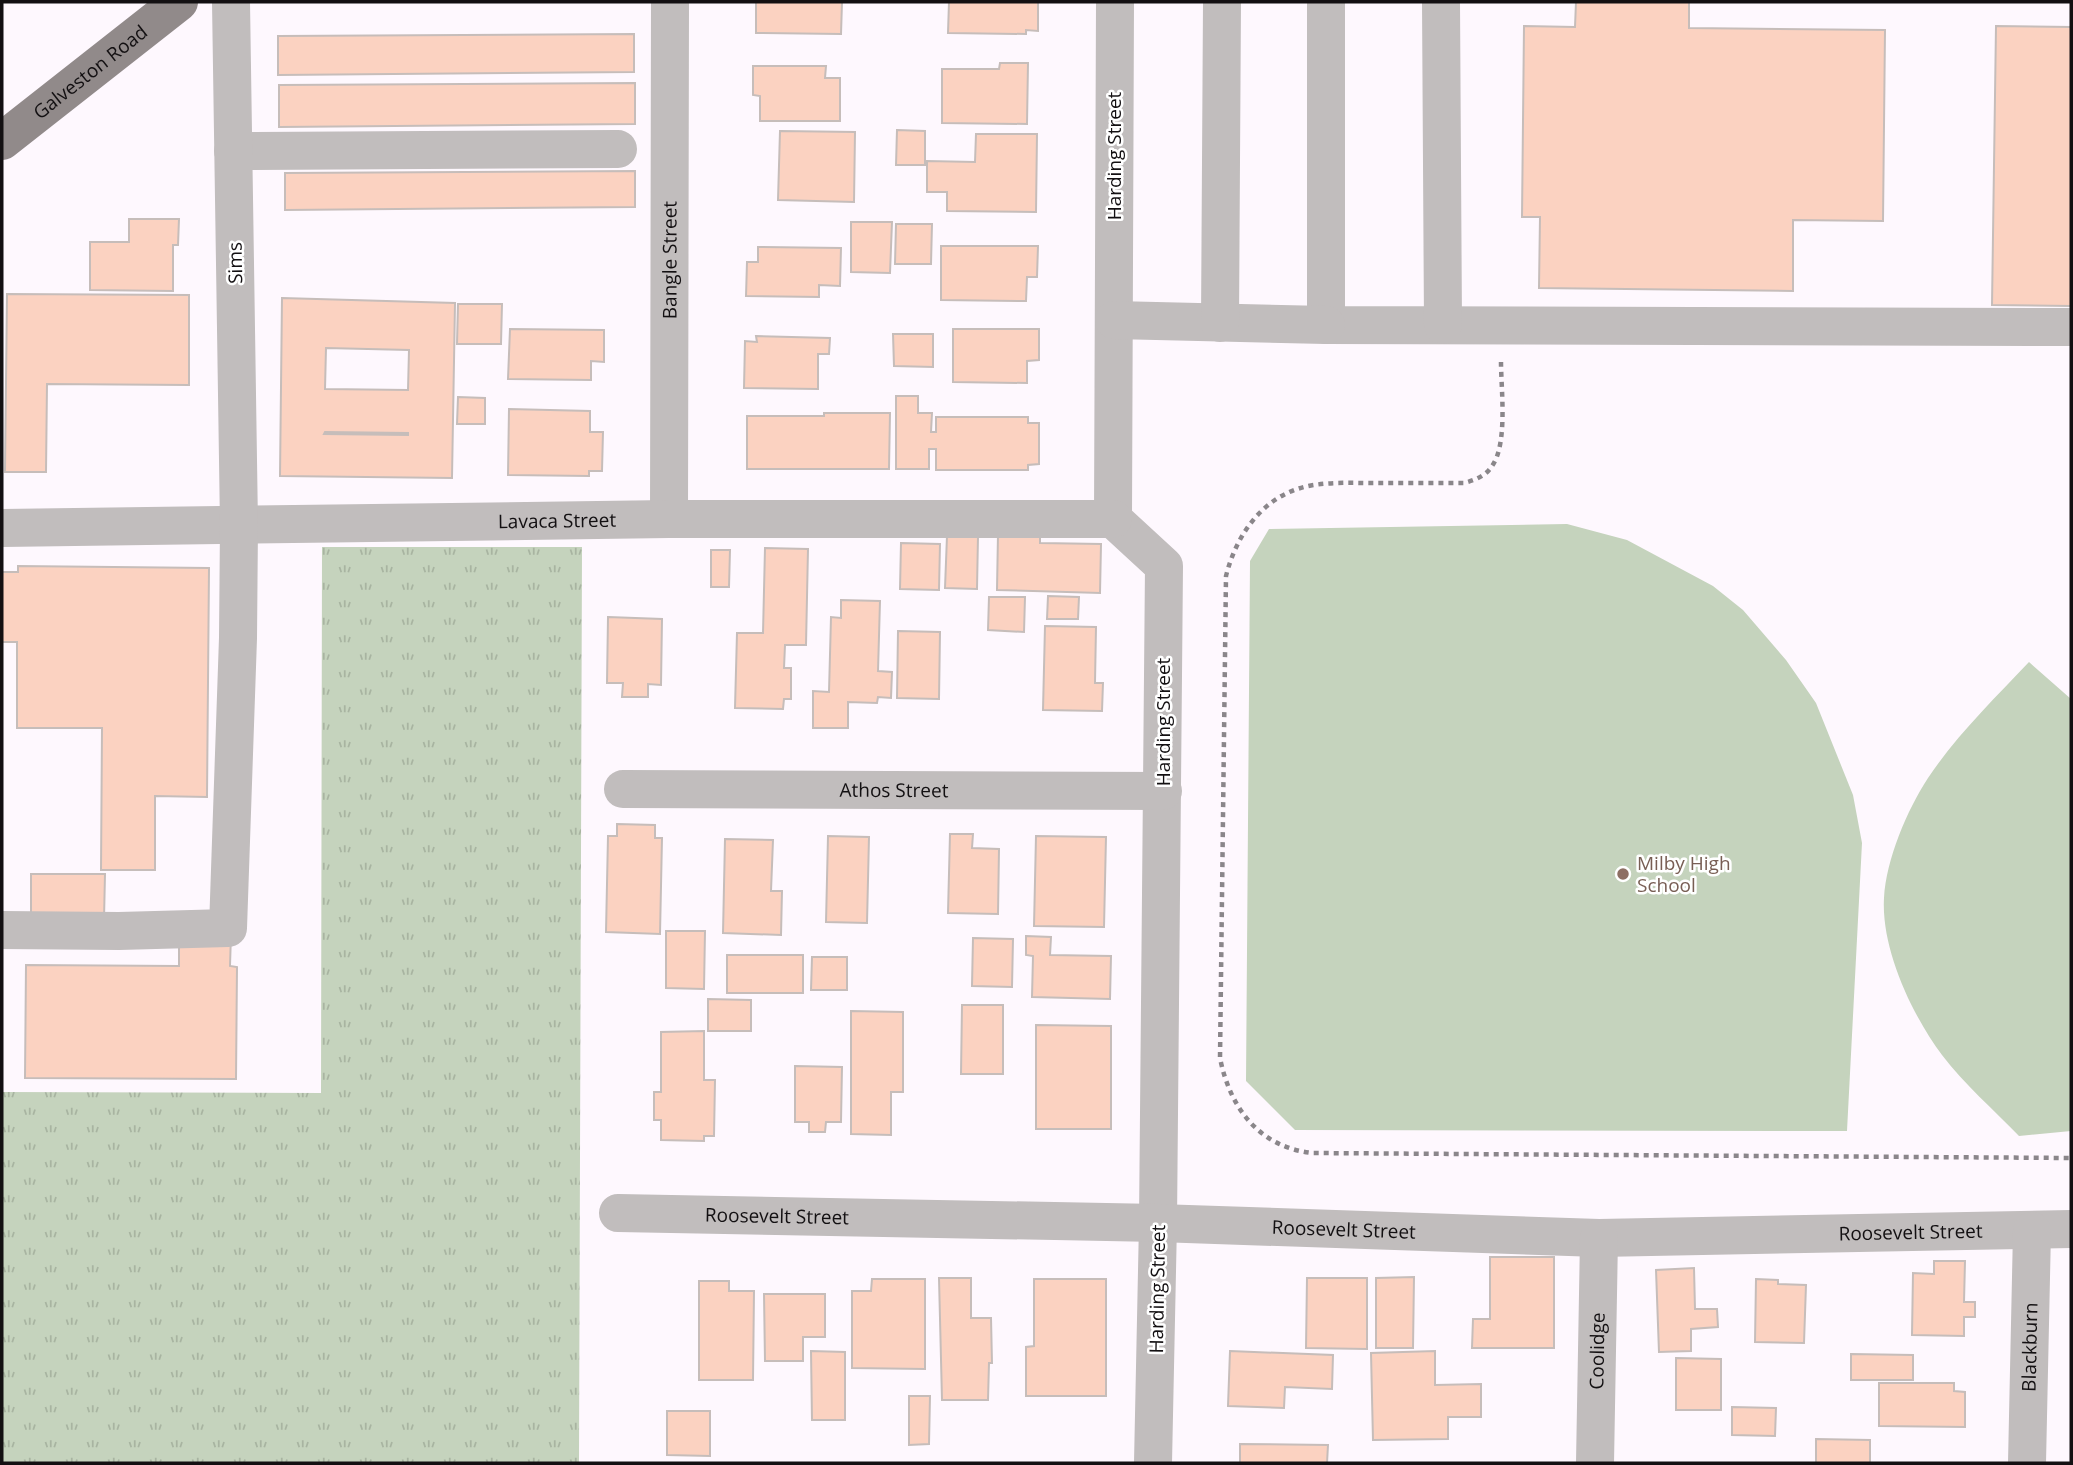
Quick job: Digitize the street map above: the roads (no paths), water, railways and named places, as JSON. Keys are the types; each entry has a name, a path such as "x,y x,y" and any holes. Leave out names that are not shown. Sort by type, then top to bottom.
{"main road":[{"name":"Galveston Road","path":"2,141 179,2"}],"street":[{"name":"Sims","path":"2,930 228,928 239,525 231,2"},
{"name":"Bangle Street","path":"669,519 670,2"},
{"name":"Harding Street","path":"1115,2 1113,519 1164,566 1153,1463"},
{"path":"1220,323 1222,2"},
{"path":"1326,2 1326,325"},
{"path":"1441,2 1443,325"},
{"path":"233,151 618,149"},
{"path":"1114,320 1326,325 2071,327"},
{"name":"Lavaca Street","path":"2,528 669,519 1113,519"},
{"name":"Athos Street","path":"623,789 1163,790"},
{"name":"Roosevelt Street","path":"618,1213 1158,1223 1599,1238 2071,1229"},
{"name":"Blackburn","path":"2027,1463 2032,1231"},
{"name":"Coolidge","path":"1595,1463 1599,1238"}],"place":[{"name":"Milby High School","path":"1623,874"}]}
